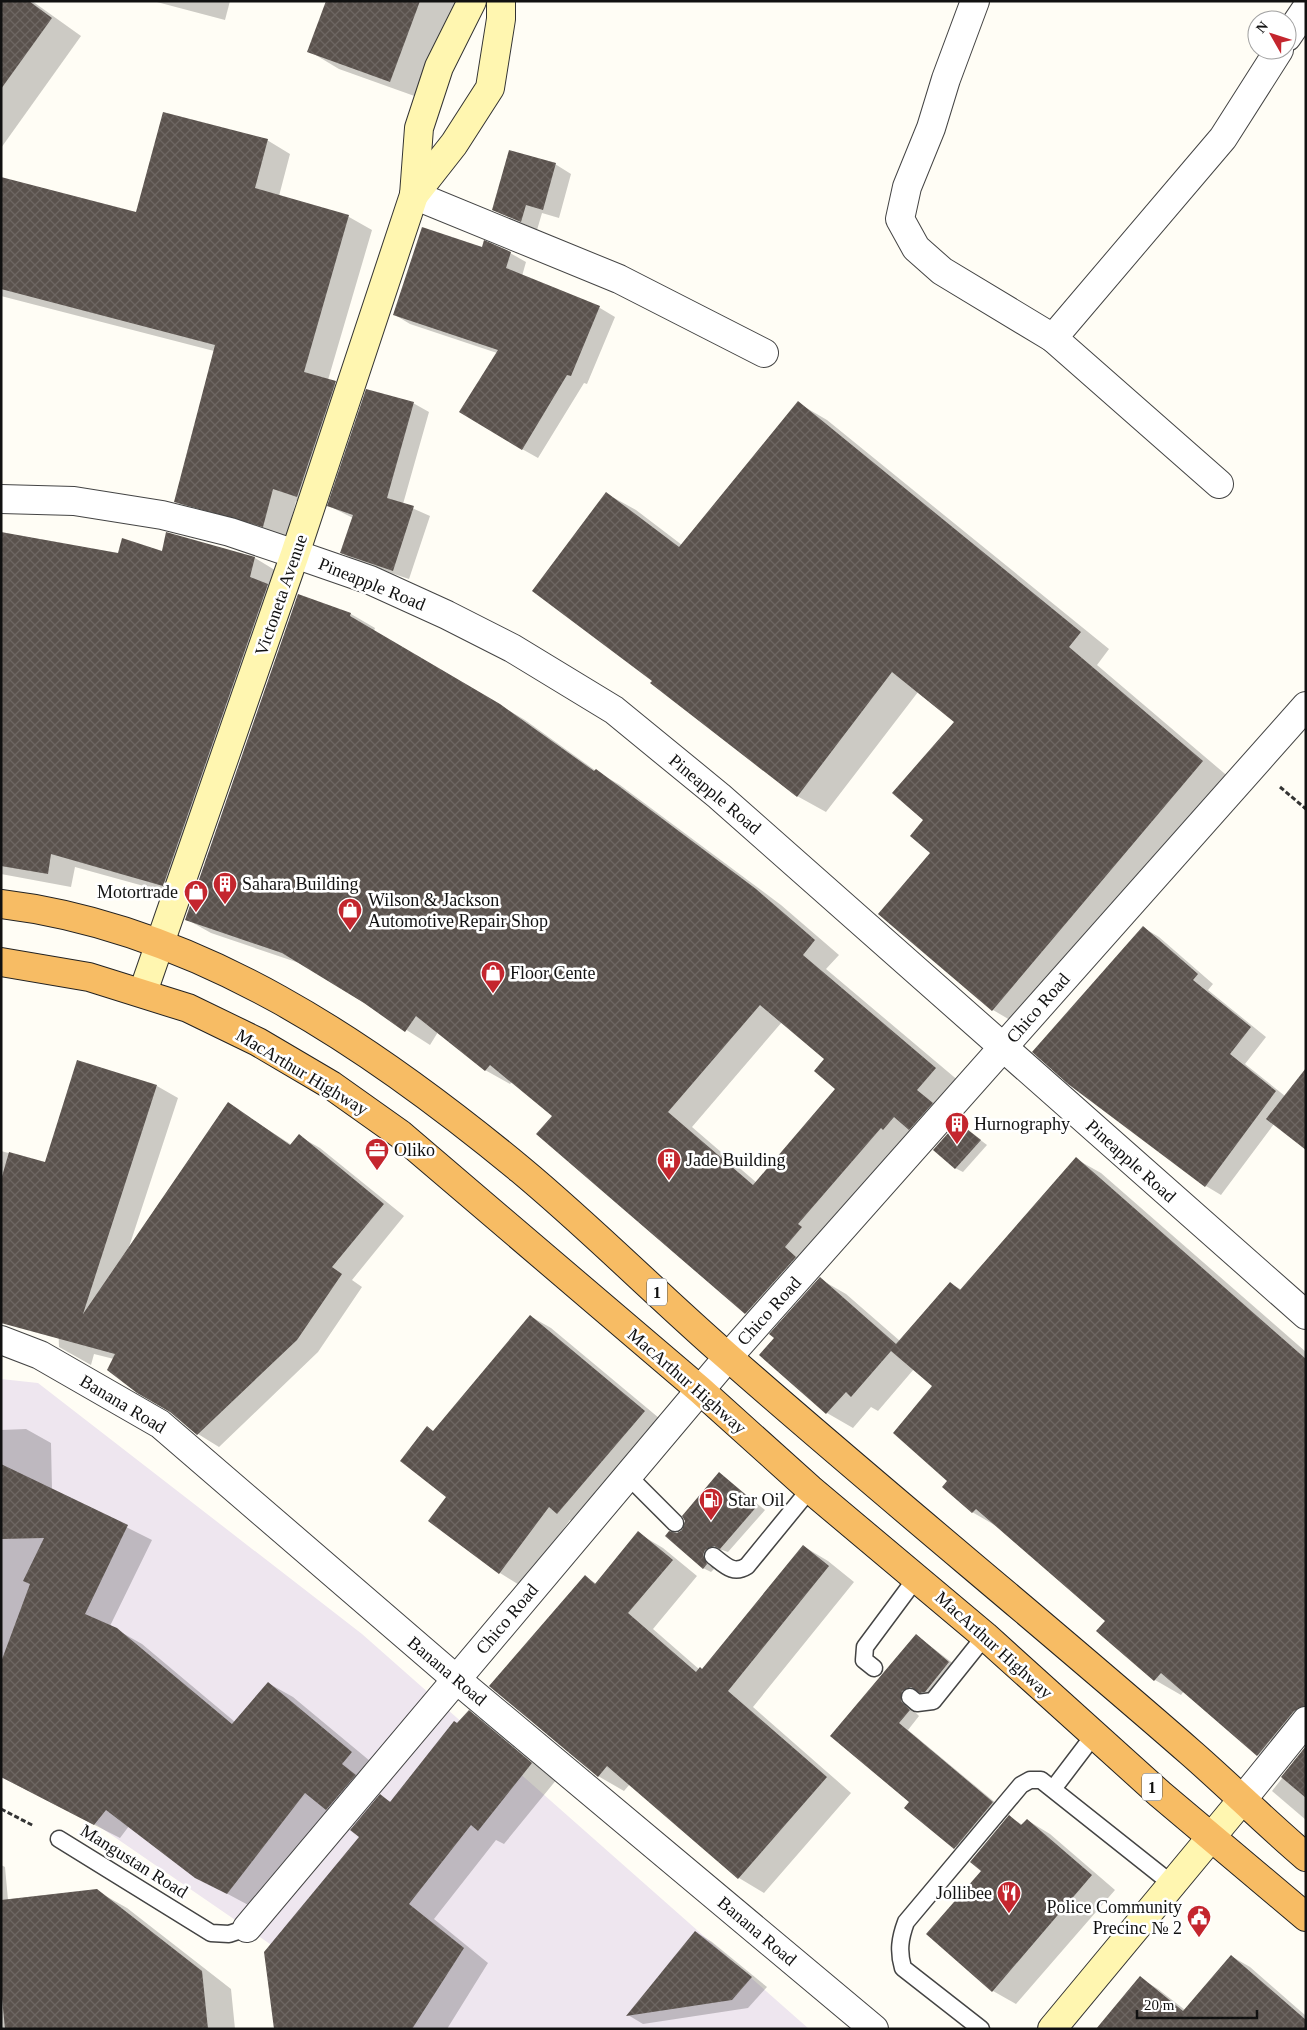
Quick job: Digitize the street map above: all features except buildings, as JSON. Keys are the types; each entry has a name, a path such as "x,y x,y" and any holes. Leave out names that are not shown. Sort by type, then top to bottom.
{"highway":[{"name":"1","path":"1,904 104,925 160,943 280,1000 357,1047 429,1097 522,1171 728,1357 1193,1754 1306,1857"},
{"name":"MacArthur Highway","path":"1,962 89,977 142,992 188,1008 258,1042 331,1085 400,1134 700,1390 810,1490 917,1577 985,1636 1094,1736 1306,1917"}],"main road":[{"name":"Victoneta Avenue","path":"142,992 295,554 414,196 419,128 439,67 472,1"},
{"name":"Victoneta Avenue","path":"414,196 454,144 490,88 501,19 501,1"},
{"path":"1052,2029 1242,1800"}],"street":[{"path":"975,1 949,70 931,128 907,187 900,219 916,248 942,270 1054,338 1219,484"},
{"path":"1297,22 1306,9"},
{"path":"1054,338 1223,138 1273,60"},
{"path":"414,196 619,278 764,353"},
{"name":"Pineapple Road","path":"1,499 74,501 162,515 230,532 295,554 370,580 447,615 512,648 614,710 719,796 1306,1315"},
{"name":"Chico Road","path":"247,1928 728,1357 1306,706"},
{"name":"Banana Road","path":"1,1340 40,1355 160,1424 456,1679 874,2029"},
{"path":"1242,1800 1306,1722"}],"lane":[{"path":"628,1476 675,1523"},
{"path":"713,1556 730,1570 740,1570 747,1566 810,1490"},
{"path":"874,1668 864,1660 865,1647 917,1577"},
{"path":"910,1697 917,1703 933,1701 985,1636"},
{"path":"1053,1789 1094,1736"},
{"path":"981,2029 903,1968 899,1954 901,1937 906,1922 1021,1785 1030,1780 1041,1780 1172,1884"},
{"name":"Mangustan Road","path":"59,1839 212,1933 229,1934 247,1928"}],"path":[{"name":"Mangustan Road","path":"1,1809 59,1839"}],"shaded area":[{"path":"1,1379 38,1383 362,1634 809,2029 281,2029 270,1944 49,1792 1,1778"}],"place":[{"name":"Sahara Building","path":"225,905"},
{"name":"Motortrade","path":"196,913"},
{"name":"Wilson & Jackson Automotive Repair Shop","path":"350,931"},
{"name":"Floor Cente","path":"493,994"},
{"name":"Hurnography","path":"957,1145"},
{"name":"Oliko","path":"377,1171"},
{"name":"Jade Building","path":"669,1181"},
{"name":"Star Oil","path":"711,1521"},
{"name":"Jollibee","path":"1009,1914"},
{"name":"Police Community Precinc № 2","path":"1199,1938"}]}
